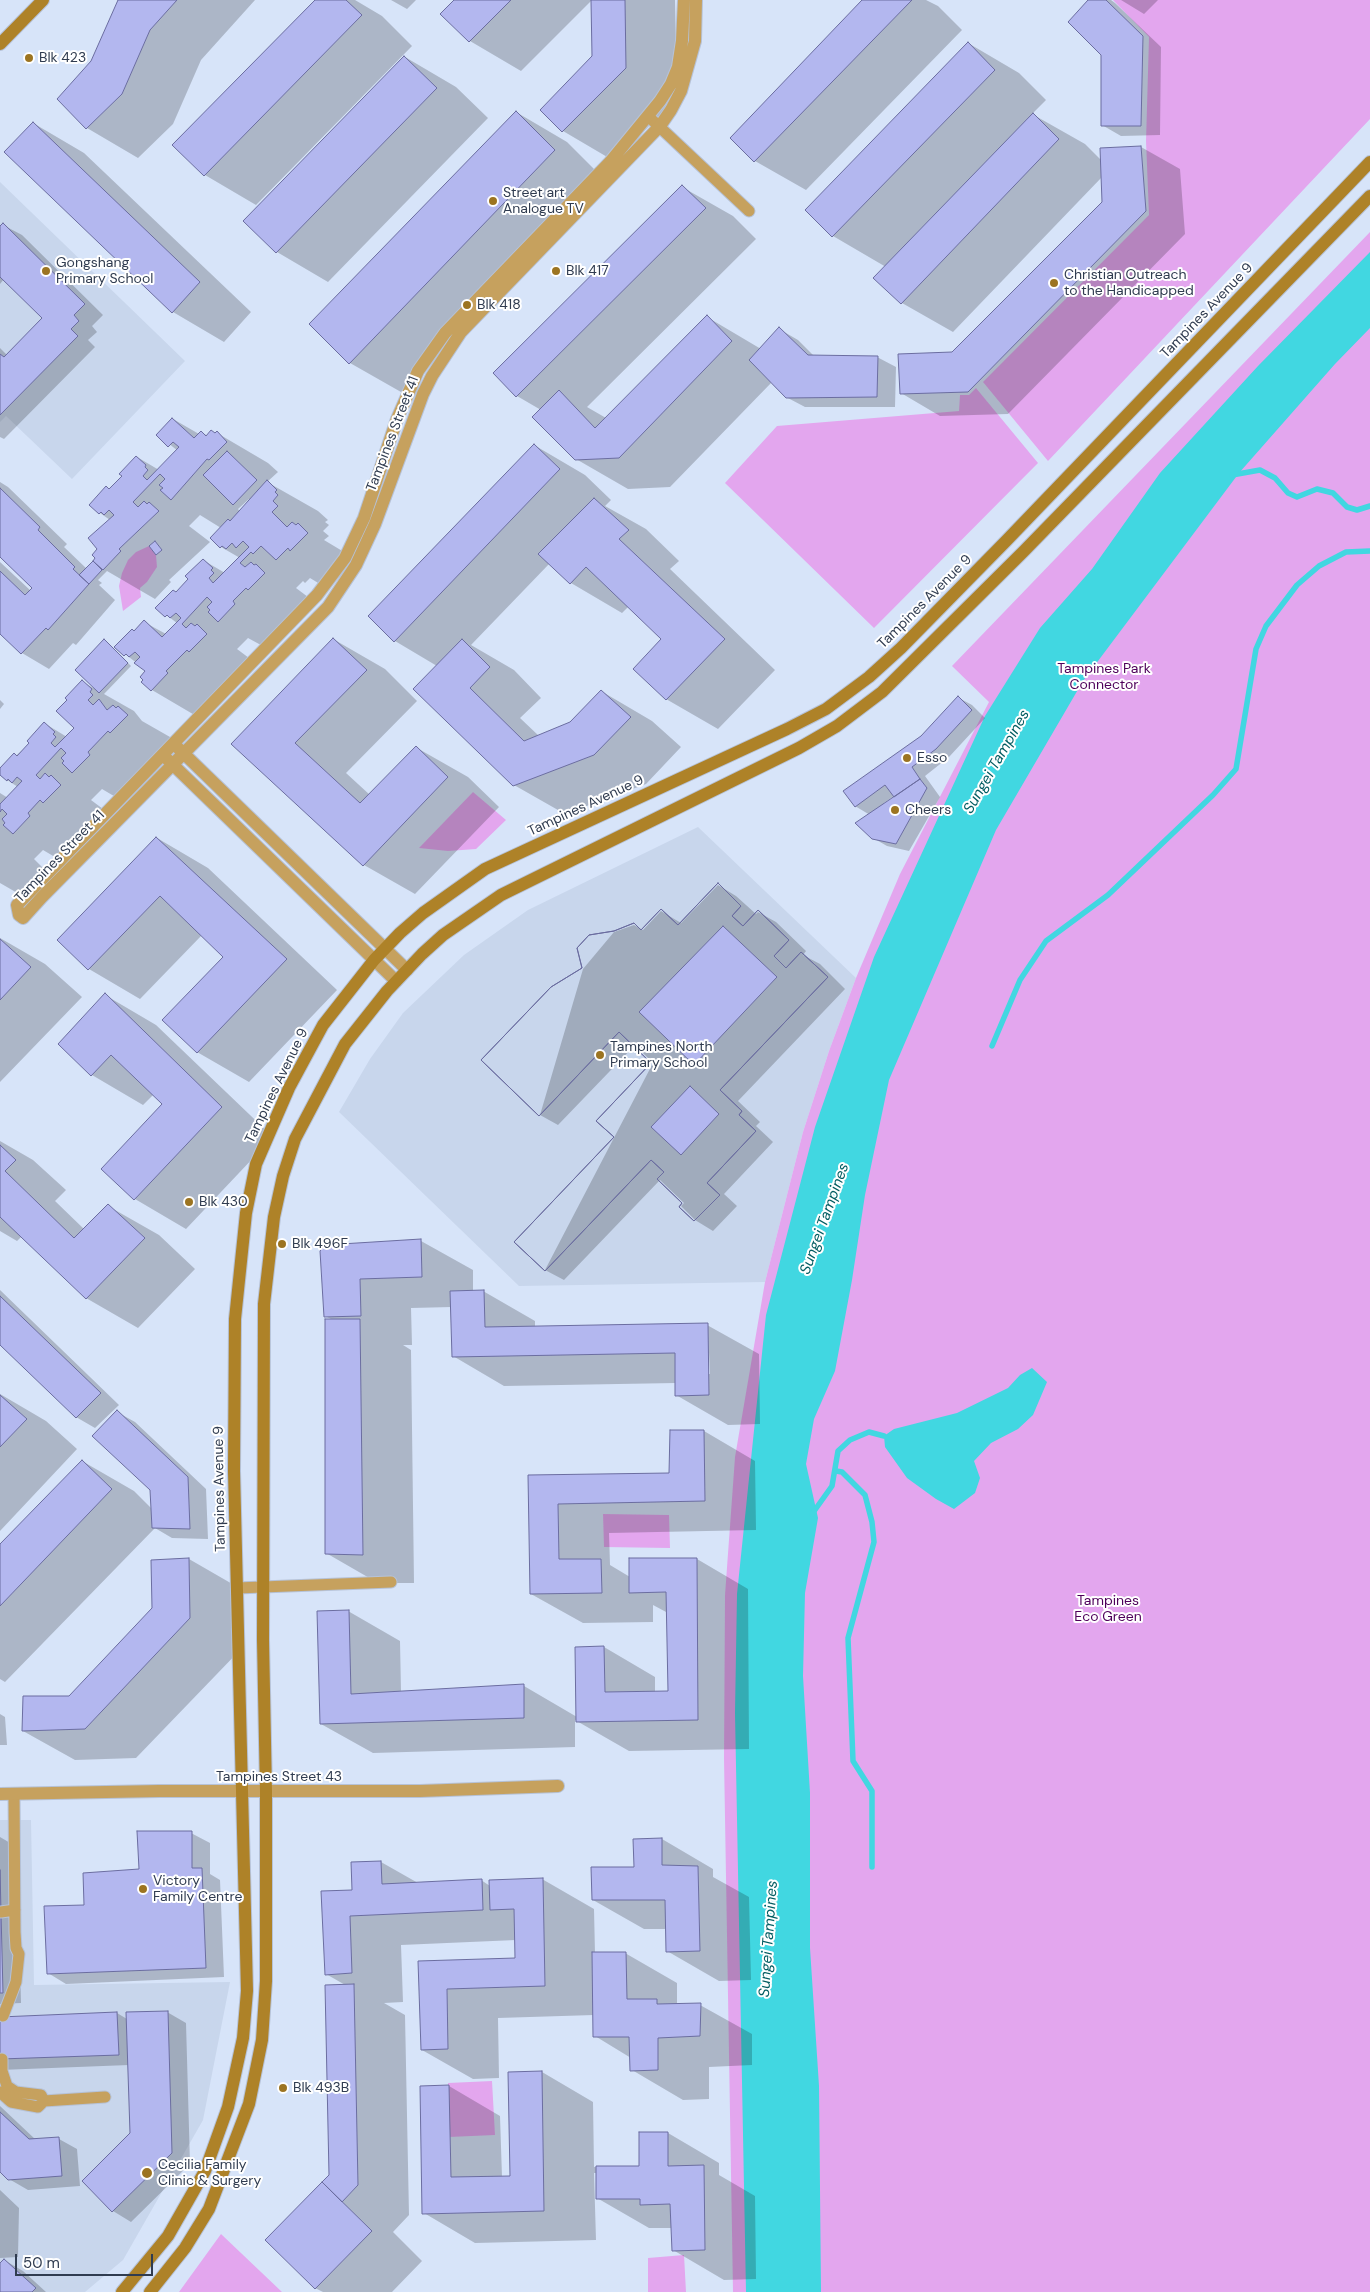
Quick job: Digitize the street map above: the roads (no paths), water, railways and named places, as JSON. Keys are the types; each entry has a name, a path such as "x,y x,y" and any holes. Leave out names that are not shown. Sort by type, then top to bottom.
{"main road":[{"path":"0,44 43,0"},
{"name":"Tampines Avenue 9","path":"122,2292 168,2236 193,2194 221,2130 235,2080 243,2038 248,1991 237,1588 234,1338 246,1213 254,1174 265,1141 289,1088 323,1025 384,949 423,913 485,869 787,729 826,709 869,677 901,648 1007,540 1370,162"},
{"path":"150,2292 185,2248 209,2209 241,2127 255,2080 265,2007 266,1792 262,1350 264,1304 274,1217 283,1176 295,1139 345,1044 396,981 443,935 501,895 799,748 837,726 882,692 1024,551 1370,196"}],"street":[{"name":"Tampines Street 41","path":"684,0 682,41 678,67 671,84 649,117 610,162 445,333 418,371 397,419 370,521 356,565 328,607 23,918 19,915 17,905 317,595 346,558 370,521 432,376 461,332 660,126 681,91 688,70 695,41 696,0"},
{"path":"173,744 407,970"},
{"path":"163,754 396,981"},
{"name":"Tampines Street 43","path":"0,1794 420,1792 558,1786"}],"lane":[{"path":"649,117 749,211"},
{"path":"397,419 410,425"},
{"path":"237,1588 391,1582"},
{"path":"0,2001 5,1994 16,1948 14,1794"},
{"path":"1,1912 15,1910"},
{"path":"4,2016 16,1982 19,1954 16,1948"},
{"path":"2,2059 2,2071 8,2086 16,2092 41,2095 44,2101"},
{"path":"0,2092 7,2100 38,2107 44,2101 104,2097"}],"water":[{"name":"Sungei Tampines","path":"1370,252 1370,328 1335,364 1239,473 1083,681 996,830 889,1080 865,1195 835,1371 814,1419 806,1464 818,1518 805,1593 803,1676 810,1793 810,1948 819,2086 821,2292 746,2292 735,1713 737,1594 766,1315 815,1127 874,957 985,716 1040,628 1092,569 1160,473 1258,366"},
{"path":"1032,1368 1047,1382 1033,1415 1018,1429 991,1443 974,1461 980,1478 975,1493 954,1509 936,1499 907,1478 885,1447 884,1436 894,1429 957,1413 1008,1388 1020,1375"}],"waterway":[{"path":"1232,475 1260,470 1275,478 1288,493 1297,497 1317,489 1333,493 1347,507 1357,510 1370,506"},
{"path":"992,1046 1020,980 1046,941 1108,895 1213,795 1236,769 1256,649 1266,626 1297,585 1319,566 1346,552 1370,551"},
{"path":"812,1514 832,1486 838,1451 850,1440 869,1432 884,1436"},
{"path":"836,1471 842,1472 865,1495 872,1522 874,1542 848,1638 853,1761 872,1791 872,1867"}],"place":[{"name":"Blk 423","path":"29,58"},
{"name":"Street art Analogue TV","path":"493,201"},
{"name":"Gongshang Primary School","path":"46,271"},
{"name":"Blk 417","path":"556,271"},
{"name":"Christian Outreach to the Handicapped","path":"1054,283"},
{"name":"Blk 418","path":"467,305"},
{"name":"Esso","path":"907,758"},
{"name":"Cheers","path":"895,810"},
{"name":"Tampines North Primary School","path":"600,1055"},
{"name":"Blk 430","path":"189,1202"},
{"name":"Blk 496F","path":"282,1244"},
{"name":"Victory Family Centre","path":"143,1889"},
{"name":"Blk 493B","path":"283,2088"},
{"name":"Cecilia Family Clinic & Surgery","path":"147,2173"}],"park label":[{"name":"Tampines Park Connector","path":"1104,678"},
{"name":"Tampines Eco Green","path":"1108,1609"}]}
